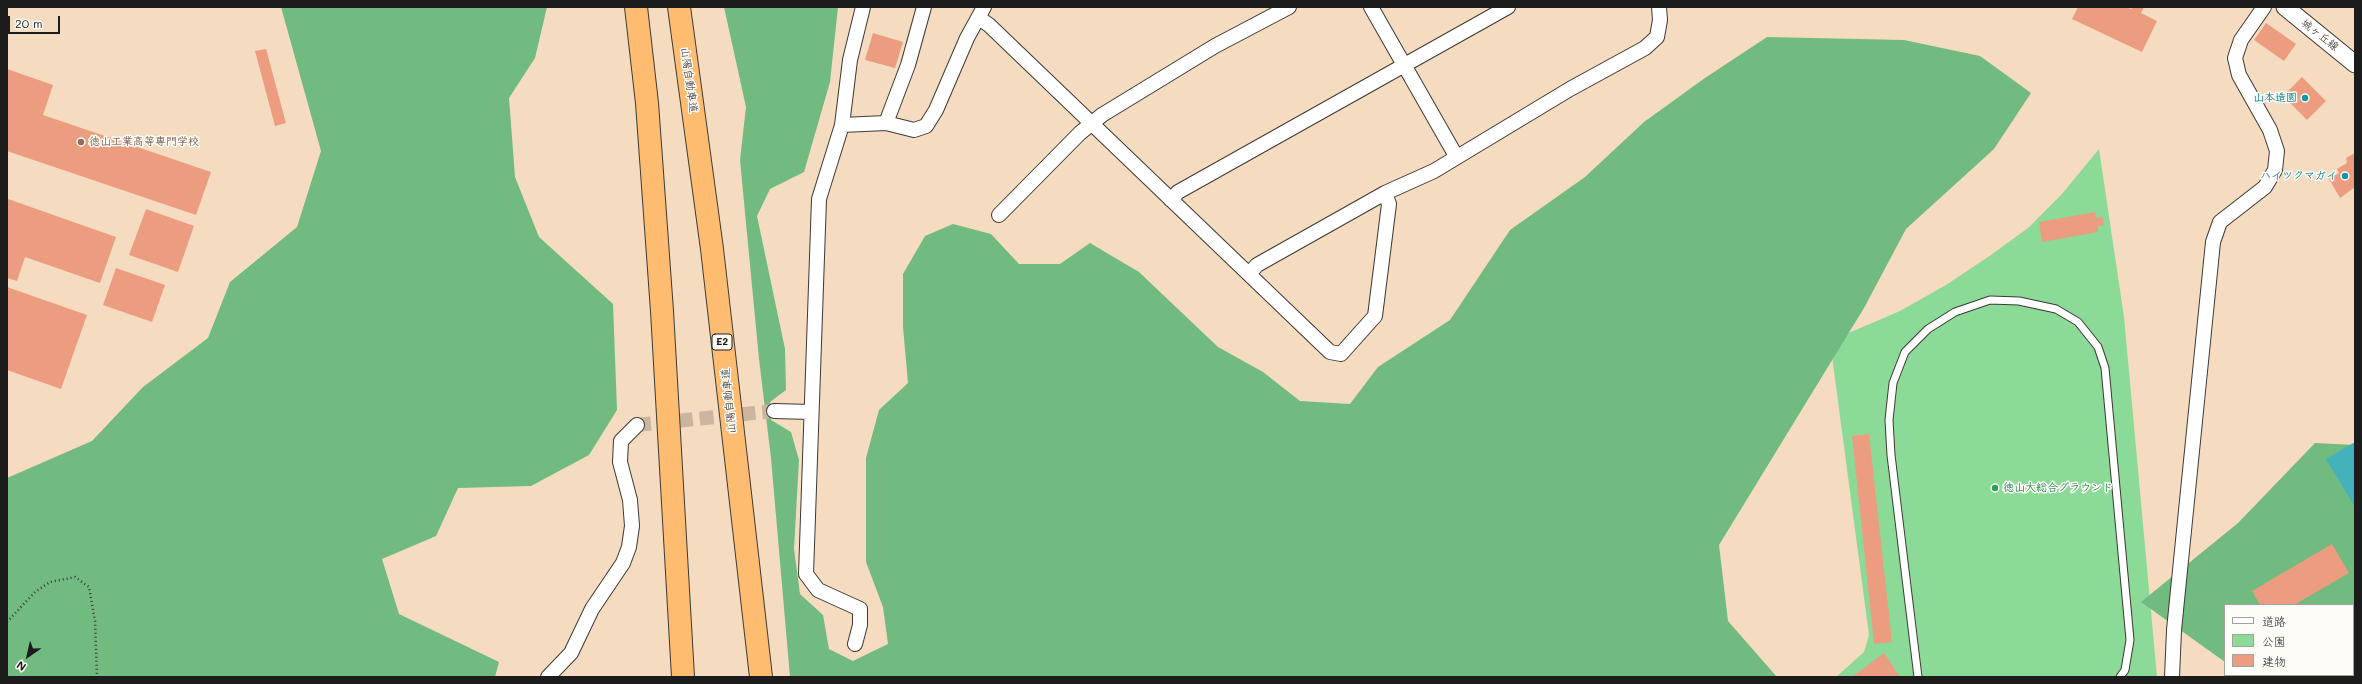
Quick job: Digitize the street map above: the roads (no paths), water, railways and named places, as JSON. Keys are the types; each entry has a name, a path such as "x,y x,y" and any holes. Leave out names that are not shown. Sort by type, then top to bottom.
{"highway":[{"path":"636,7 647,103 662,311 683,677"},
{"name":"山陽自動車道","path":"679,7 712,249 761,677"}],"street":[{"path":"855,644 860,625 860,609 818,590 806,574 819,199 842,126 850,60 863,7"},
{"path":"886,123 908,65 924,7"},
{"path":"999,215 1090,124 1215,46 1289,7"},
{"path":"1371,7 1456,156"},
{"path":"1170,200 1178,192 1508,7"},
{"path":"1249,274 1257,265 1385,193 1434,171 1456,156 1570,89 1645,48 1657,37 1660,20 1658,7"},
{"path":"2172,677 2174,630 2213,242 2220,222 2265,187 2274,170 2277,150 2270,130 2239,75 2235,58 2241,40 2264,7"},
{"name":"城ヶ丘線","path":"2285,7 2355,64"},
{"path":"842,126 886,123 914,130 926,126 936,110 967,38 982,12"},
{"path":"982,12 989,25 1090,124 1330,352 1341,354 1375,316 1388,204 1385,193"},
{"path":"774,411 811,412"},
{"path":"548,677 571,653 592,609 622,563 629,547 632,526 630,500 620,462 621,441 637,425"}],"lane":[{"path":"1918,677 1888,420 1893,383 1905,352 1928,330 1955,312 1990,300 2019,301 2056,309 2078,322 2098,347 2105,368 2130,640 2125,670 2120,677"}],"water":[{"path":"2355,442 2355,507 2326,459"}],"tunnel":[{"path":"637,425 774,411"}],"place":[{"name":"山本造園","path":"2305,98"},
{"name":"徳山工業高等専門学校","path":"81,142"},
{"name":"ハイツクマガイ","path":"2345,176"},
{"name":"徳山大総合グラウンド","path":"1995,488"}]}
